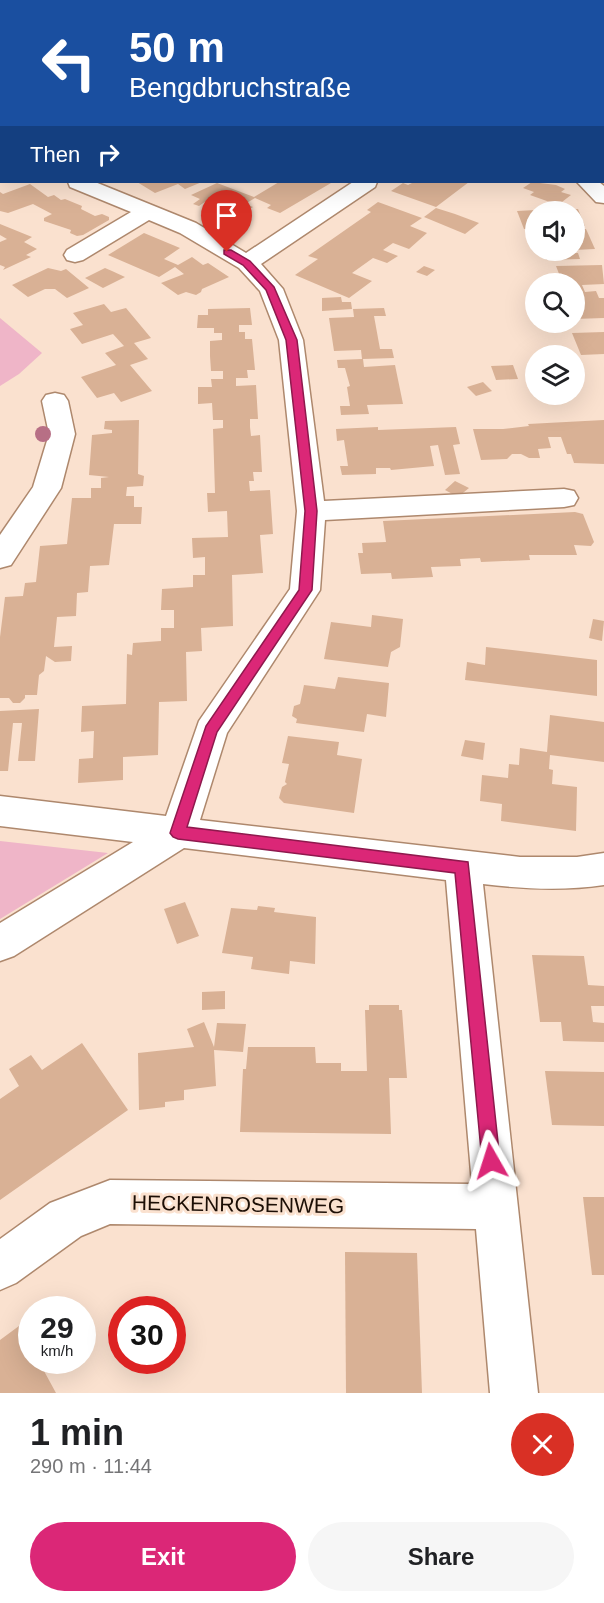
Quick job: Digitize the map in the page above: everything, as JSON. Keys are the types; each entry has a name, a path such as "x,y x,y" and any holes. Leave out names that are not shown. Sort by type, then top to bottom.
{"street":[{"path":"0,944 178,833 211,730 305,590 311,511 291,340 271,290 247,263 188,228 80,183"},
{"path":"247,263 367,183"},
{"path":"588,183 604,197"},
{"path":"75,255 148,211"},
{"path":"0,558 47,488 62,434 55,401"},
{"path":"311,511 564,498"},
{"path":"0,811 519,873 577,873 604,869"},
{"path":"462,867 514,1393"},
{"name":"HECKENROSENWEG","path":"0,1267 66,1219 110,1202 496,1207"}],"shaded area":[{"path":"0,318 42,353 19,374 0,386"},
{"path":"0,841 108,853 0,919"}],"building":[{"path":"139,183 200,183 185,189 178,184 155,193"},
{"path":"217,183 254,197 277,183 331,183 280,213 267,208 271,205 255,198 245,204 253,207 240,215 221,208 225,206 209,199 199,206 193,204 200,199 191,195"},
{"path":"403,183 408,185 412,183 468,183 436,207 391,191"},
{"path":"530,183 556,185 565,189 561,192 571,195 563,201 547,201 530,195 534,192 523,188"},
{"path":"30,184 48,197 54,195 61,200 65,199 82,206 81,209 95,216 102,214 109,217 109,220 77,236 70,233 71,230 44,221 44,218 52,214 33,204 8,213 0,211 0,192 3,194"},
{"path":"378,202 422,218 410,226 427,233 409,249 393,243 383,250 398,256 387,263 373,258 352,273 372,281 349,298 295,275 318,259 308,256 371,212 367,210"},
{"path":"436,208 479,223 465,234 424,217"},
{"path":"517,211 525,211 525,229 524,229"},
{"path":"0,224 32,237 24,242 37,249 26,255 31,257 3,270 5,267 0,265 0,242 7,239 0,235"},
{"path":"585,229 586,229 595,249 585,249"},
{"path":"144,233 180,248 164,259 178,265 192,257 203,265 208,263 229,277 202,289 196,295 186,292 178,295 161,283 184,274 175,267 159,277 108,255"},
{"path":"602,265 604,284 585,285 585,273 559,273 556,266"},
{"path":"424,266 435,270 427,276 416,272"},
{"path":"48,268 61,271 66,269 89,288 67,298 55,289 45,289 28,297 12,285"},
{"path":"105,268 125,277 103,288 85,278"},
{"path":"596,291 599,298 604,298 604,318 585,319 585,292"},
{"path":"341,297 342,302 351,302 352,309 322,311 322,298"},
{"path":"104,304 111,312 126,308 151,338 134,343 148,359 130,365 152,391 121,402 114,393 97,398 81,377 116,365 105,353 124,346 113,334 82,344 70,329 83,325 73,313"},
{"path":"250,308 252,325 239,325 239,332 245,332 245,339 252,339 255,370 247,370 248,378 236,378 236,386 256,385 258,419 250,419 250,427 251,436 260,435 262,472 253,472 254,481 249,481 250,491 270,490 273,534 260,535 263,573 232,575 233,626 201,628 202,651 186,652 187,701 159,702 158,755 123,757 123,780 78,783 79,759 93,758 94,731 81,732 82,706 126,704 127,654 132,655 133,643 161,641 161,628 174,628 174,610 161,610 162,589 193,587 193,575 205,575 205,557 193,558 192,538 228,537 227,511 208,512 207,493 215,493 213,429 223,428 223,420 213,420 212,403 198,404 198,387 212,387 211,379 223,379 223,371 211,371 210,356 210,341 222,340 222,333 214,333 214,328 197,328 198,315 208,315 208,309"},
{"path":"384,308 386,316 374,316 380,349 392,349 394,358 363,359 364,367 395,365 403,404 367,405 369,414 341,415 340,406 350,406 347,387 350,386 345,368 338,368 337,360 362,359 361,350 334,351 329,318 354,317 353,309"},
{"path":"604,332 604,354 585,355 585,345 577,345 572,333"},
{"path":"513,365 518,379 496,380 491,366"},
{"path":"483,382 492,391 476,396 467,387"},
{"path":"139,420 138,474 144,476 143,486 127,487 126,496 134,496 134,507 142,507 141,524 114,524 109,565 90,566 88,592 77,593 76,616 57,617 54,647 72,646 71,661 55,662 46,656 44,671 39,675 37,695 25,695 20,703 13,703 9,698 0,698 0,637 5,597 23,596 25,583 36,582 40,546 67,544 72,498 91,498 91,488 101,488 101,478 109,477 89,475 92,435 112,433 112,430 104,429 105,421"},
{"path":"604,420 604,464 574,463 571,454 567,454 561,437 548,437 551,448 538,449 540,458 512,454 507,459 481,460 473,429 503,429 529,426 528,424"},
{"path":"378,427 378,430 456,427 460,444 453,445 460,474 445,475 438,445 430,446 434,466 391,470 390,468 376,468 376,474 342,475 340,466 348,466 344,440 337,441 336,429"},
{"path":"455,481 469,488 458,497 445,490"},
{"path":"575,512 583,514 594,542 591,546 574,545 577,555 529,555 530,560 481,562 480,558 460,559 461,566 431,567 433,577 392,579 391,573 361,574 358,553 363,553 362,543 386,542 383,521"},
{"path":"372,615 403,619 400,647 391,652 388,667 324,659 331,622 371,627"},
{"path":"593,619 604,621 602,641 589,638"},
{"path":"486,647 597,660 597,696 465,680 467,662 485,665"},
{"path":"338,677 389,683 386,717 367,714 364,732 296,723 297,719 292,716 294,706 300,704 304,685 335,689"},
{"path":"39,709 35,761 18,761 22,723 13,723 8,771 0,771 0,711"},
{"path":"550,715 604,722 604,762 550,755 549,769 553,770 552,784 577,787 576,831 501,821 502,804 480,801 482,775 508,778 509,764 519,765 520,748 547,752"},
{"path":"288,736 339,742 337,755 362,759 354,813 284,803 279,798 282,787 287,784 285,782 289,764 282,763"},
{"path":"465,740 485,743 483,760 461,756"},
{"path":"185,902 199,936 177,944 164,909"},
{"path":"258,906 275,908 274,912 316,917 315,964 290,961 289,974 251,969 253,957 222,953 231,908 257,910"},
{"path":"532,955 584,956 588,985 604,986 604,1006 591,1006 593,1022 604,1023 604,1042 563,1041 561,1022 540,1022"},
{"path":"225,991 225,1009 202,1010 202,992"},
{"path":"369,1005 399,1005 399,1010 402,1010 407,1078 389,1078 391,1134 240,1132 243,1069 246,1069 248,1047 315,1047 316,1063 341,1063 341,1071 367,1071 365,1010 369,1010"},
{"path":"204,1022 214,1047 217,1023 246,1024 243,1052 214,1050 216,1086 184,1090 184,1100 165,1102 165,1107 139,1110 138,1053 194,1047 187,1029"},
{"path":"82,1043 128,1110 0,1200 0,1099 19,1086 9,1069 31,1055 42,1070"},
{"path":"545,1071 604,1072 604,1126 552,1125"},
{"path":"583,1197 604,1197 604,1275 592,1275"},
{"path":"345,1252 417,1253 422,1393 346,1393"},
{"path":"18,1327 18,1374 46,1374 56,1393 0,1393 0,1340"}],"route":[{"path":"227,252 247,263 271,290 291,340 311,511 305,590 211,730 178,833 462,867 491,1161"}]}
